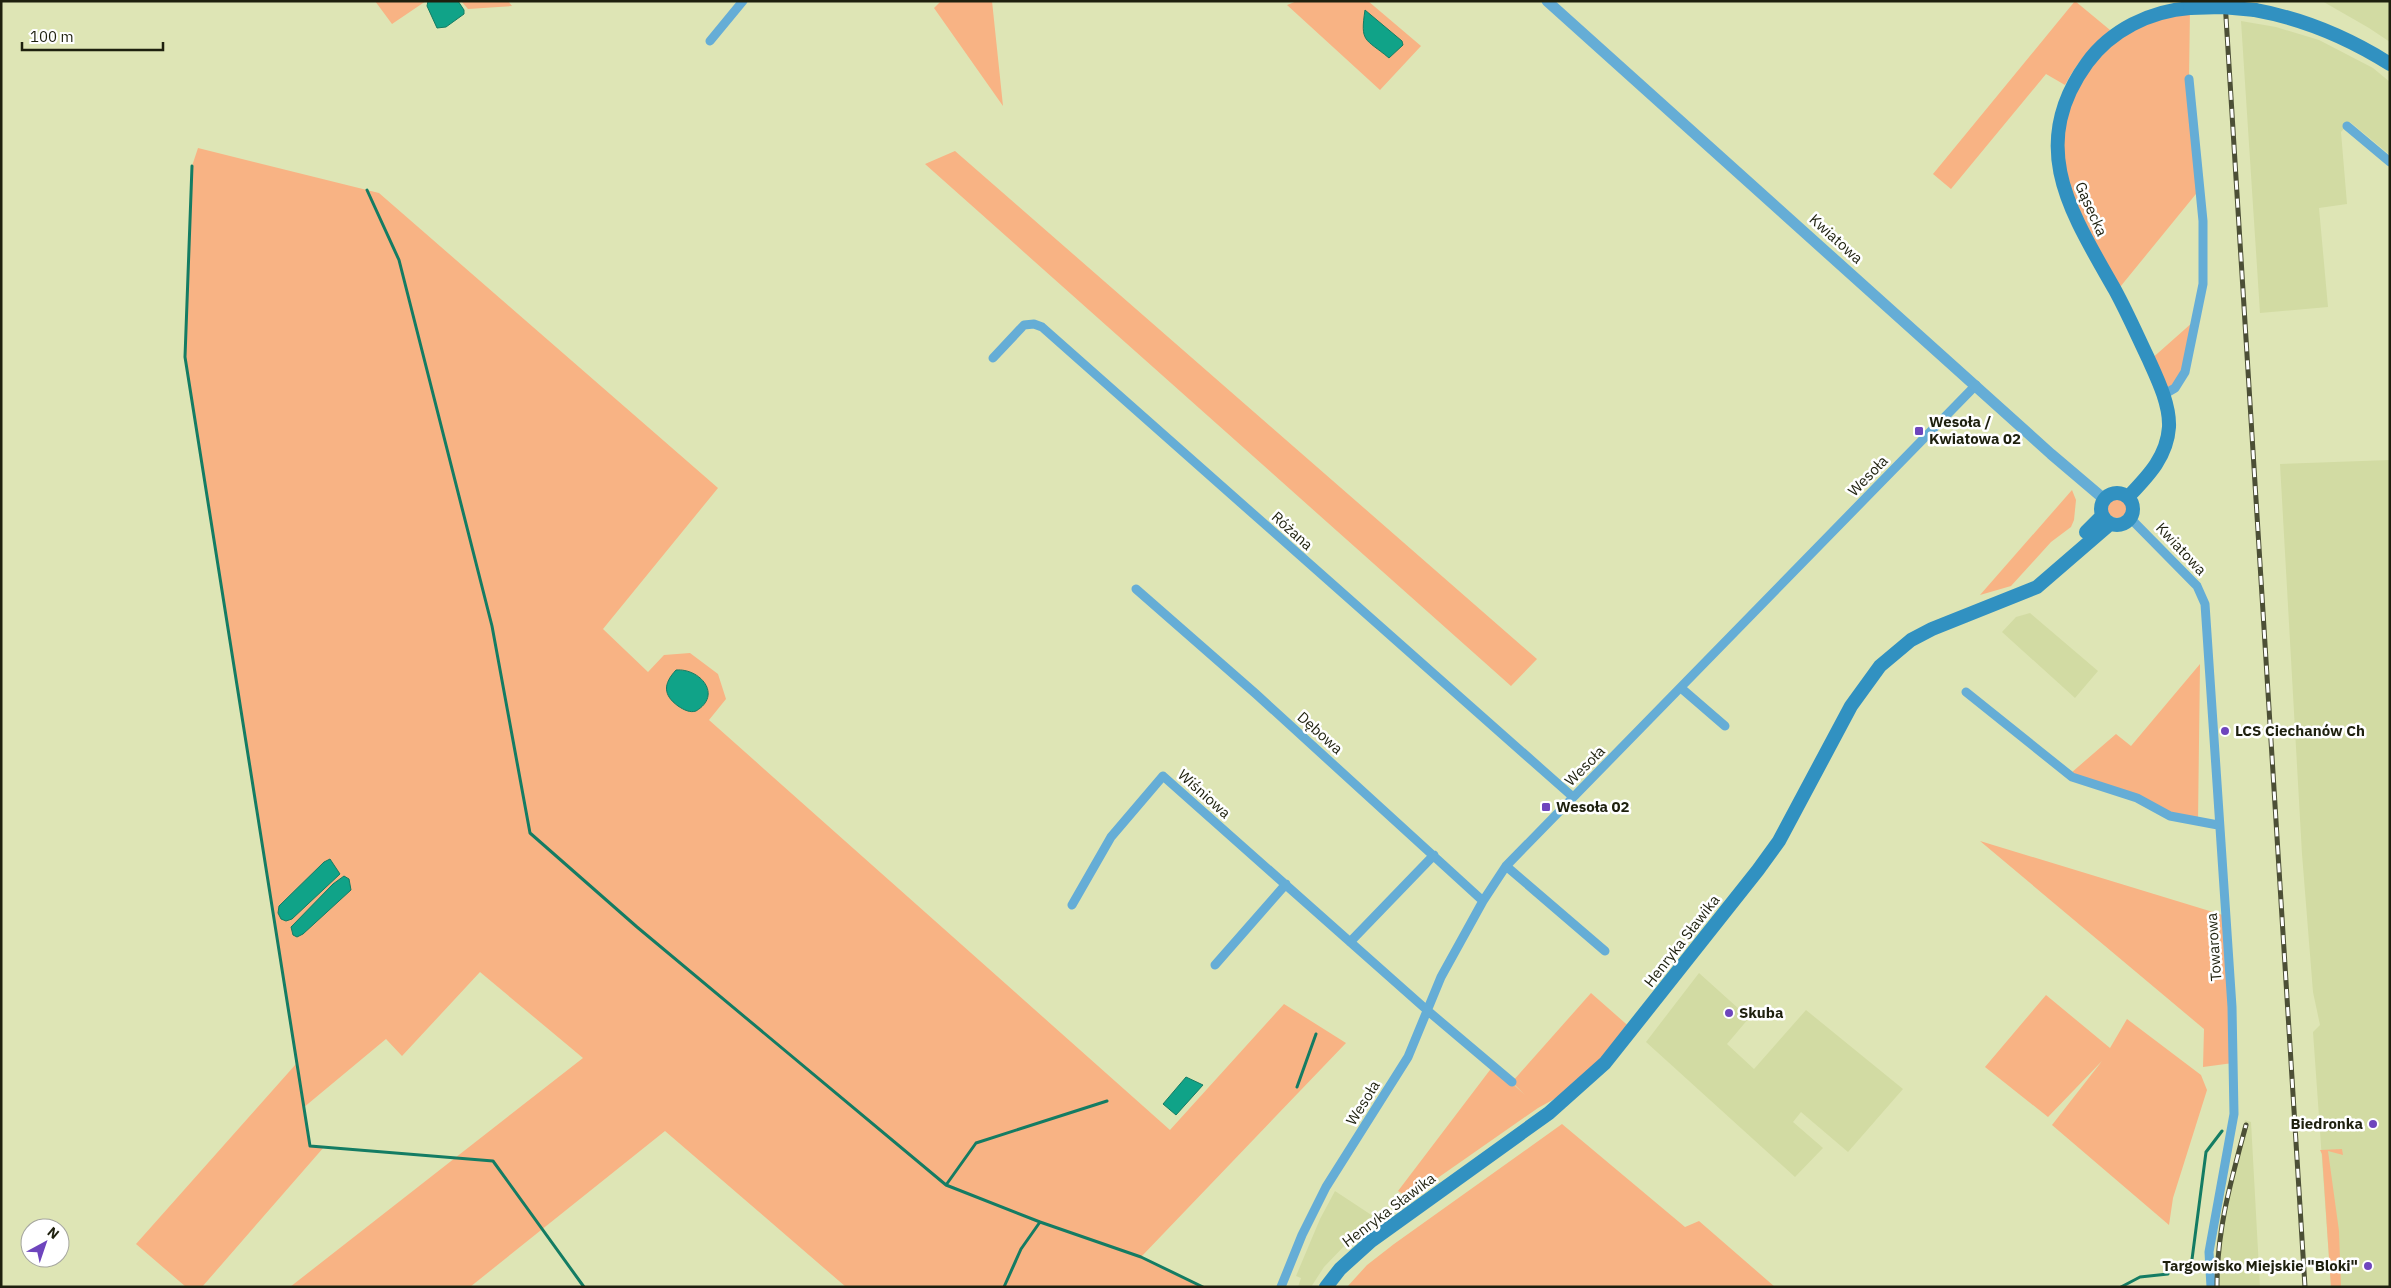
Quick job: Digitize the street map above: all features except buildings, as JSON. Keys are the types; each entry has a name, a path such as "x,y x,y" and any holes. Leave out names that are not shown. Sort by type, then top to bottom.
{"main road":[{"name":"Gąsecka","path":"2128,497 2161,459 2169,425 2163,395 2133,327 2069,206 2060,180 2058,131 2071,90 2094,54 2130,24 2160,13 2190,8 2222,7 2255,10 2298,20 2327,30 2360,45 2390,64"},
{"path":"2115,493 2128,497 2133,509 2130,518 2123,524 2106,520 2101,508 2104,499 2115,493"},
{"name":"Henryka Sławika","path":"1326,1287 1345,1264 1371,1240 1549,1113 1605,1063 1779,841 1850,706 1880,666 1911,640 1932,629 2022,593 2046,581 2106,520"}],"street":[{"path":"710,41 743,1"},
{"name":"Kwiatowa","path":"1547,1 2051,454 2104,499"},
{"path":"2163,395 2175,388 2185,372 2203,284 2203,221 2189,79"},
{"path":"2348,126 2390,162"},
{"name":"Różana","path":"993,358 1024,325 1034,324 1042,328 1572,797"},
{"name":"Wesoła","path":"1281,1287 1302,1234 1326,1187 1408,1057 1441,977 1483,901 1506,866 1976,385"},
{"name":"Kwiatowa","path":"2130,518 2196,586 2205,604"},
{"name":"Dębowa","path":"1136,589 1483,901"},
{"name":"Towarowa","path":"2205,604 2218,825 2232,1007 2234,1114 2209,1252 2211,1287"},
{"path":"1681,688 1725,726"},
{"path":"1966,692 2022,739 2072,777 2137,798 2170,816 2218,825"},
{"name":"Wiśniowa","path":"1072,905 1111,837 1163,776 1428,1011 1512,1082"},
{"path":"1350,942 1434,855"},
{"path":"1506,866 1605,951"},
{"path":"1215,965 1286,884"}],"shaded area":[{"path":"375,1 426,1 392,24"},
{"path":"461,1 508,1 512,6 468,9"},
{"path":"941,1 992,1 1003,106 934,8"},
{"path":"1297,1 1368,1 1421,46 1380,90 1287,5"},
{"path":"2075,1 2110,30 2085,55 2065,85 2046,74 1951,189 1933,174"},
{"path":"2322,1 2390,1 2390,42 2369,28"},
{"path":"2190,8 2189,79 2200,189 2116,292 2080,228 2058,156 2071,90 2116,35"},
{"path":"2241,21 2276,27 2319,40 2373,68 2390,82 2390,155 2350,122 2341,132 2347,204 2319,208 2328,307 2260,313"},
{"path":"198,148 379,193 718,488 603,629 648,672 664,655 690,653 718,674 726,699 709,720 1170,1130 1284,1004 1346,1043 1141,1257 1203,1287 846,1287 665,1131 470,1287 290,1287 583,1058 480,972 402,1056 386,1039 303,1108 310,1146 324,1147 202,1287 186,1287 136,1244 296,1064 185,357 192,166"},
{"path":"955,151 1537,659 1511,686 925,164"},
{"path":"2193,322 2185,372 2163,395 2149,361"},
{"path":"2390,460 2390,1287 2331,1287 2313,1032 2320,1025 2313,992 2302,854 2280,464"},
{"path":"2072,490 2076,500 2074,520 2071,527 2051,542 2011,586 1980,595"},
{"path":"2117,498 2124,501 2127,508 2124,515 2117,518 2110,515 2107,508 2110,501"},
{"path":"2030,613 2098,671 2075,698 2002,632 2016,617"},
{"path":"2200,664 2198,821 2176,815 2071,773 2116,734 2131,746"},
{"path":"1980,841 2226,916 2233,1063 2203,1067 2204,1029"},
{"path":"1699,973 1749,1018 1727,1044 1754,1069 1806,1010 1903,1089 1848,1152 1801,1112 1793,1122 1823,1148 1795,1177 1646,1042"},
{"path":"1591,993 1633,1030 1585,1082 1538,1108 1409,1198 1398,1191 1493,1066 1525,1095 1512,1082"},
{"path":"2046,995 2110,1048 2127,1019 2201,1075 2207,1090 2173,1198 2169,1225 2052,1125 2102,1061 2048,1117 1985,1067"},
{"path":"2245,1120 2251,1122 2260,1287 2216,1287 2215,1257 2220,1219"},
{"path":"1562,1124 1685,1227 1699,1221 1775,1287 1347,1287 1367,1265 1394,1244"},
{"path":"2342,1149 2343,1155 2328,1151 2339,1231 2341,1287 2331,1287 2322,1154 2320,1150"},
{"path":"1335,1191 1379,1220 1349,1241 1324,1267 1311,1287 1298,1287 1301,1278 1296,1276 1320,1219"}],"water":[{"path":"428,1 458,1 464,10 464,14 446,27 437,28 427,6"},
{"path":"1365,10 1402,41 1403,45 1389,58 1366,39 1363,29"},
{"path":"676,670 693,673 700,678 708,690 708,698 704,705 694,712 680,707 673,702 667,693 667,685"},
{"path":"330,859 340,874 292,919 286,921 281,919 278,913 279,906 324,862"},
{"path":"344,876 349,879 351,890 303,934 297,937 293,935 291,927 333,884"},
{"path":"1186,1077 1203,1085 1176,1115 1163,1104"}],"waterway":[{"path":"192,166 185,357 310,1146 493,1161 584,1287"},
{"path":"367,190 399,260 492,626 530,833 637,927 946,1185 1040,1222"},
{"path":"1297,1087 1316,1034"},
{"path":"946,1185 976,1143 1107,1101"},
{"path":"2184,1270 2191,1267 2206,1152 2222,1131"},
{"path":"1004,1287 1021,1249 1040,1222 1141,1257 1203,1287"},
{"path":"2121,1287 2140,1277 2168,1274"}],"railway":[{"path":"2225,1 2305,1287"},
{"path":"2217,1287 2222,1225 2230,1185 2246,1125"}],"place":[{"name":"Wesoła / Kwiatowa 02","path":"1919,431"},
{"name":"LCS Ciechanów Ch","path":"2225,731"},
{"name":"Wesoła 02","path":"1546,807"},
{"name":"Skuba","path":"1729,1013"},
{"name":"Biedronka","path":"2373,1124"},
{"name":"Targowisko Miejskie \"Bloki\"","path":"2368,1266"}]}
